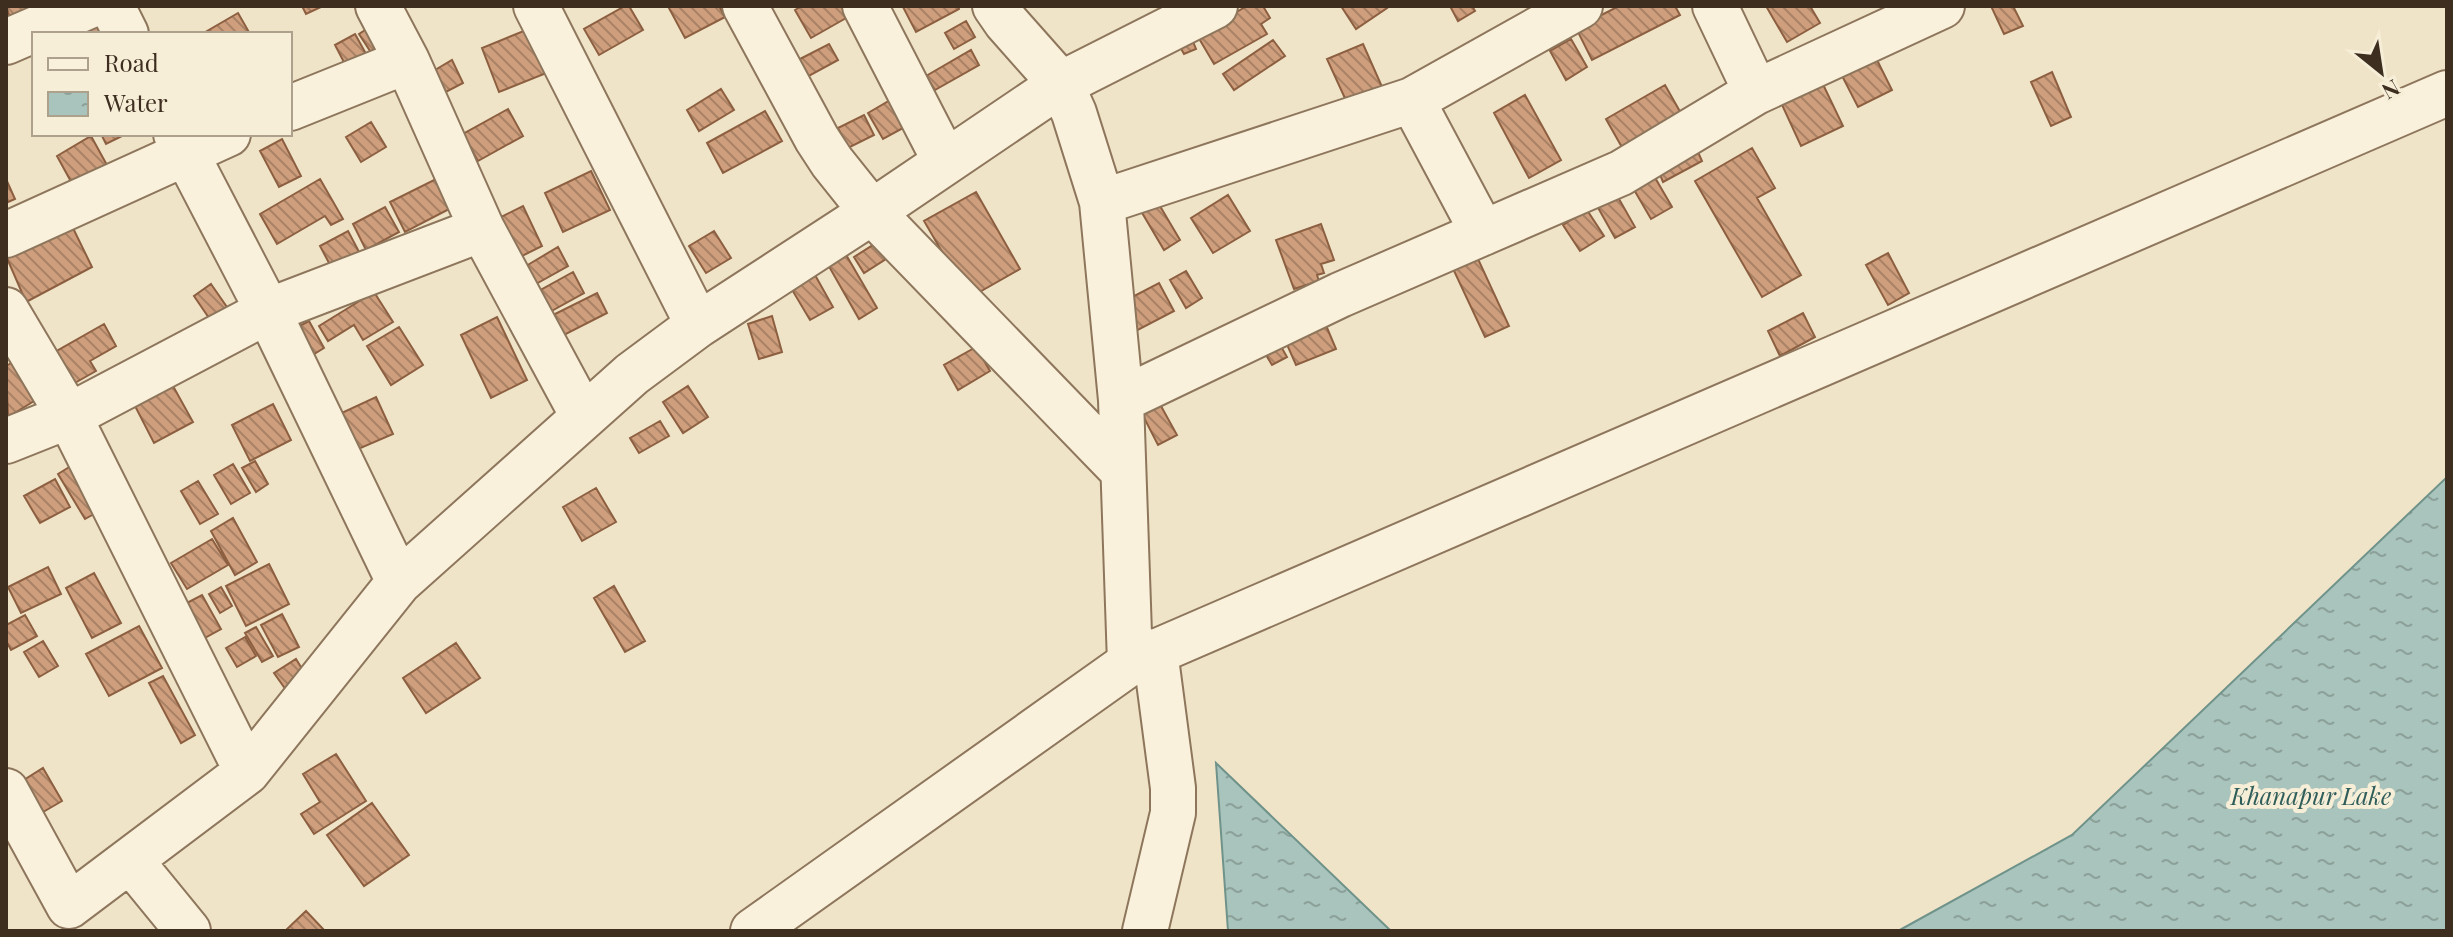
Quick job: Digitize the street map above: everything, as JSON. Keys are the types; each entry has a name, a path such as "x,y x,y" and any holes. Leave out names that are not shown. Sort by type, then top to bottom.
{"street":[{"path":"6,42 89,6"},
{"path":"112,6 125,32"},
{"path":"378,6 407,61 482,229 583,416"},
{"path":"536,6 698,325"},
{"path":"745,6 817,139 872,212 1122,470"},
{"path":"865,6 945,161"},
{"path":"995,6 1061,84 1074,113 1102,202 1121,400 1122,470 1142,657 1173,788 1173,813 1145,931"},
{"path":"6,791 58,918 247,772 399,582 583,416 698,325 1061,84 1215,6"},
{"path":"1102,202 1412,100 1580,6"},
{"path":"1715,6 1756,92"},
{"path":"1121,400 1340,295 1621,173 1756,92 1942,6"},
{"path":"292,107 407,61"},
{"path":"753,931 1142,657 2447,93"},
{"path":"1412,100 1483,233"},
{"path":"6,235 181,143 218,136"},
{"path":"181,143 268,311 399,582"},
{"path":"6,441 69,416 268,311 482,229"},
{"path":"6,310 69,416 247,772"},
{"path":"130,860 188,931"}],"water":[{"name":"Khanapur Lake","path":"2447,477 2447,931 1898,931 2072,835"},
{"path":"1216,763 1391,931 1228,931"}],"building":[{"path":"6,6 46,6 12,24"},
{"path":"302,6 323,6 306,14"},
{"path":"629,6 643,30 599,55 584,29"},
{"path":"719,6 725,17 685,38 669,8"},
{"path":"802,6 851,6 855,13 811,38 795,10"},
{"path":"905,6 958,6 959,9 916,32"},
{"path":"1247,6 1263,6 1270,18 1261,24 1267,34 1214,64 1197,35"},
{"path":"1341,6 1385,6 1387,8 1356,29"},
{"path":"1450,6 1472,6 1475,11 1458,21"},
{"path":"1619,6 1675,6 1680,15 1592,60 1576,28"},
{"path":"1766,6 1810,6 1820,23 1787,42"},
{"path":"1991,6 2013,6 2023,26 2004,34"},
{"path":"238,13 249,32 205,32"},
{"path":"91,14 101,32 87,32 80,20"},
{"path":"966,21 975,37 954,49 945,33"},
{"path":"373,25 389,51 376,60 359,34"},
{"path":"531,28 549,72 499,92 482,48"},
{"path":"355,34 370,61 349,72 335,45"},
{"path":"1192,39 1196,49 1184,54 1179,45"},
{"path":"1571,39 1587,67 1566,80 1550,51"},
{"path":"1273,40 1285,56 1234,90 1223,74"},
{"path":"829,44 838,60 807,77 798,60"},
{"path":"1363,44 1383,89 1348,105 1327,59"},
{"path":"971,50 979,65 935,90 926,76"},
{"path":"1872,50 1892,90 1858,107 1838,68"},
{"path":"452,60 463,83 442,94 430,73"},
{"path":"2052,72 2071,117 2051,126 2031,82"},
{"path":"1818,74 1843,126 1801,146 1777,94"},
{"path":"1665,85 1683,117 1624,151 1606,119"},
{"path":"721,89 734,110 699,131 687,110"},
{"path":"899,95 914,122 883,139 868,113"},
{"path":"1525,95 1561,160 1529,178 1494,113"},
{"path":"508,109 523,136 478,161 463,134"},
{"path":"765,111 782,141 723,173 707,143"},
{"path":"864,115 874,135 848,148 838,128"},
{"path":"371,122 386,147 361,162 346,137"},
{"path":"91,136 108,167 74,187 57,156"},
{"path":"102,136 122,136 106,144"},
{"path":"282,139 301,176 279,187 260,151"},
{"path":"1693,141 1702,161 1663,182 1655,162"},
{"path":"1752,148 1775,188 1757,198 1801,275 1762,297 1695,181"},
{"path":"1650,169 1672,207 1651,219 1629,181"},
{"path":"591,171 610,210 563,232 545,193"},
{"path":"440,177 455,206 405,232 390,202"},
{"path":"6,179 15,199 6,203"},
{"path":"320,179 343,219 331,225 325,216 277,244 260,214"},
{"path":"976,192 1020,269 969,298 924,221"},
{"path":"1615,192 1635,227 1615,238 1596,204"},
{"path":"1228,195 1250,231 1213,253 1191,218"},
{"path":"1157,201 1180,240 1164,250 1141,211"},
{"path":"523,206 542,246 518,258 499,218"},
{"path":"385,207 399,232 366,250 353,224"},
{"path":"1587,210 1604,236 1580,251 1563,225"},
{"path":"71,224 92,267 26,302 6,256"},
{"path":"1321,224 1334,260 1321,264 1324,273 1317,275 1319,281 1294,289 1276,240"},
{"path":"348,231 366,265 338,280 320,246"},
{"path":"714,231 731,258 706,273 689,246"},
{"path":"884,238 894,254 864,273 854,257"},
{"path":"1472,246 1509,326 1485,337 1448,258"},
{"path":"558,247 568,266 536,284 526,266"},
{"path":"845,253 877,308 859,319 827,263"},
{"path":"1888,253 1909,293 1888,305 1866,265"},
{"path":"1186,271 1202,298 1186,308 1170,280"},
{"path":"573,272 584,293 548,313 537,292"},
{"path":"815,275 833,307 810,320 791,288"},
{"path":"1159,283 1174,311 1132,333 1117,305"},
{"path":"211,284 229,310 211,321 194,296"},
{"path":"374,292 393,322 363,340 354,325 328,341 319,326"},
{"path":"597,293 607,313 560,337 549,317"},
{"path":"1803,313 1815,337 1780,356 1768,331"},
{"path":"772,316 782,352 759,359 748,324"},
{"path":"497,317 527,380 491,398 461,335"},
{"path":"309,321 324,348 306,359 290,331"},
{"path":"1325,323 1336,349 1296,365 1285,340"},
{"path":"104,324 116,346 90,361 96,371 73,384 55,352"},
{"path":"399,327 423,365 391,385 367,346"},
{"path":"1275,336 1287,357 1272,365 1260,345"},
{"path":"976,347 990,371 958,390 944,365"},
{"path":"15,361 39,398 8,417 6,366"},
{"path":"173,386 193,422 154,443 135,406"},
{"path":"688,386 708,417 683,433 663,402"},
{"path":"376,397 393,434 349,453 333,417"},
{"path":"1156,397 1177,435 1158,445 1138,406"},
{"path":"273,404 291,440 250,461 232,425"},
{"path":"660,421 669,436 639,453 630,438"},
{"path":"255,461 268,484 256,492 242,468"},
{"path":"74,464 103,509 85,519 58,474"},
{"path":"233,464 250,493 231,504 214,475"},
{"path":"55,479 70,507 40,523 24,496"},
{"path":"198,481 218,514 200,524 181,491"},
{"path":"596,488 616,522 582,541 563,507"},
{"path":"233,518 257,562 235,575 211,531"},
{"path":"212,539 228,565 187,589 171,563"},
{"path":"269,564 289,604 246,626 226,586"},
{"path":"48,567 61,594 21,613 8,587"},
{"path":"94,573 121,623 92,638 66,588"},
{"path":"614,586 645,641 625,652 594,598"},
{"path":"221,587 232,606 220,613 209,594"},
{"path":"202,595 221,629 203,639 183,605"},
{"path":"282,614 299,647 278,657 261,625"},
{"path":"25,615 37,636 11,650 6,641 6,625"},
{"path":"139,626 162,668 109,696 86,654"},
{"path":"256,627 273,656 262,662 245,633"},
{"path":"245,637 256,656 237,667 226,648"},
{"path":"43,641 58,666 39,677 24,652"},
{"path":"456,643 480,678 426,713 403,678"},
{"path":"296,659 307,677 286,690 274,673"},
{"path":"163,676 195,735 181,743 149,683"},
{"path":"336,754 366,801 314,834 301,814 320,802 303,774"},
{"path":"43,768 62,801 38,815 19,783"},
{"path":"372,803 409,855 364,886 327,835"},
{"path":"306,911 325,931 285,931"}]}
